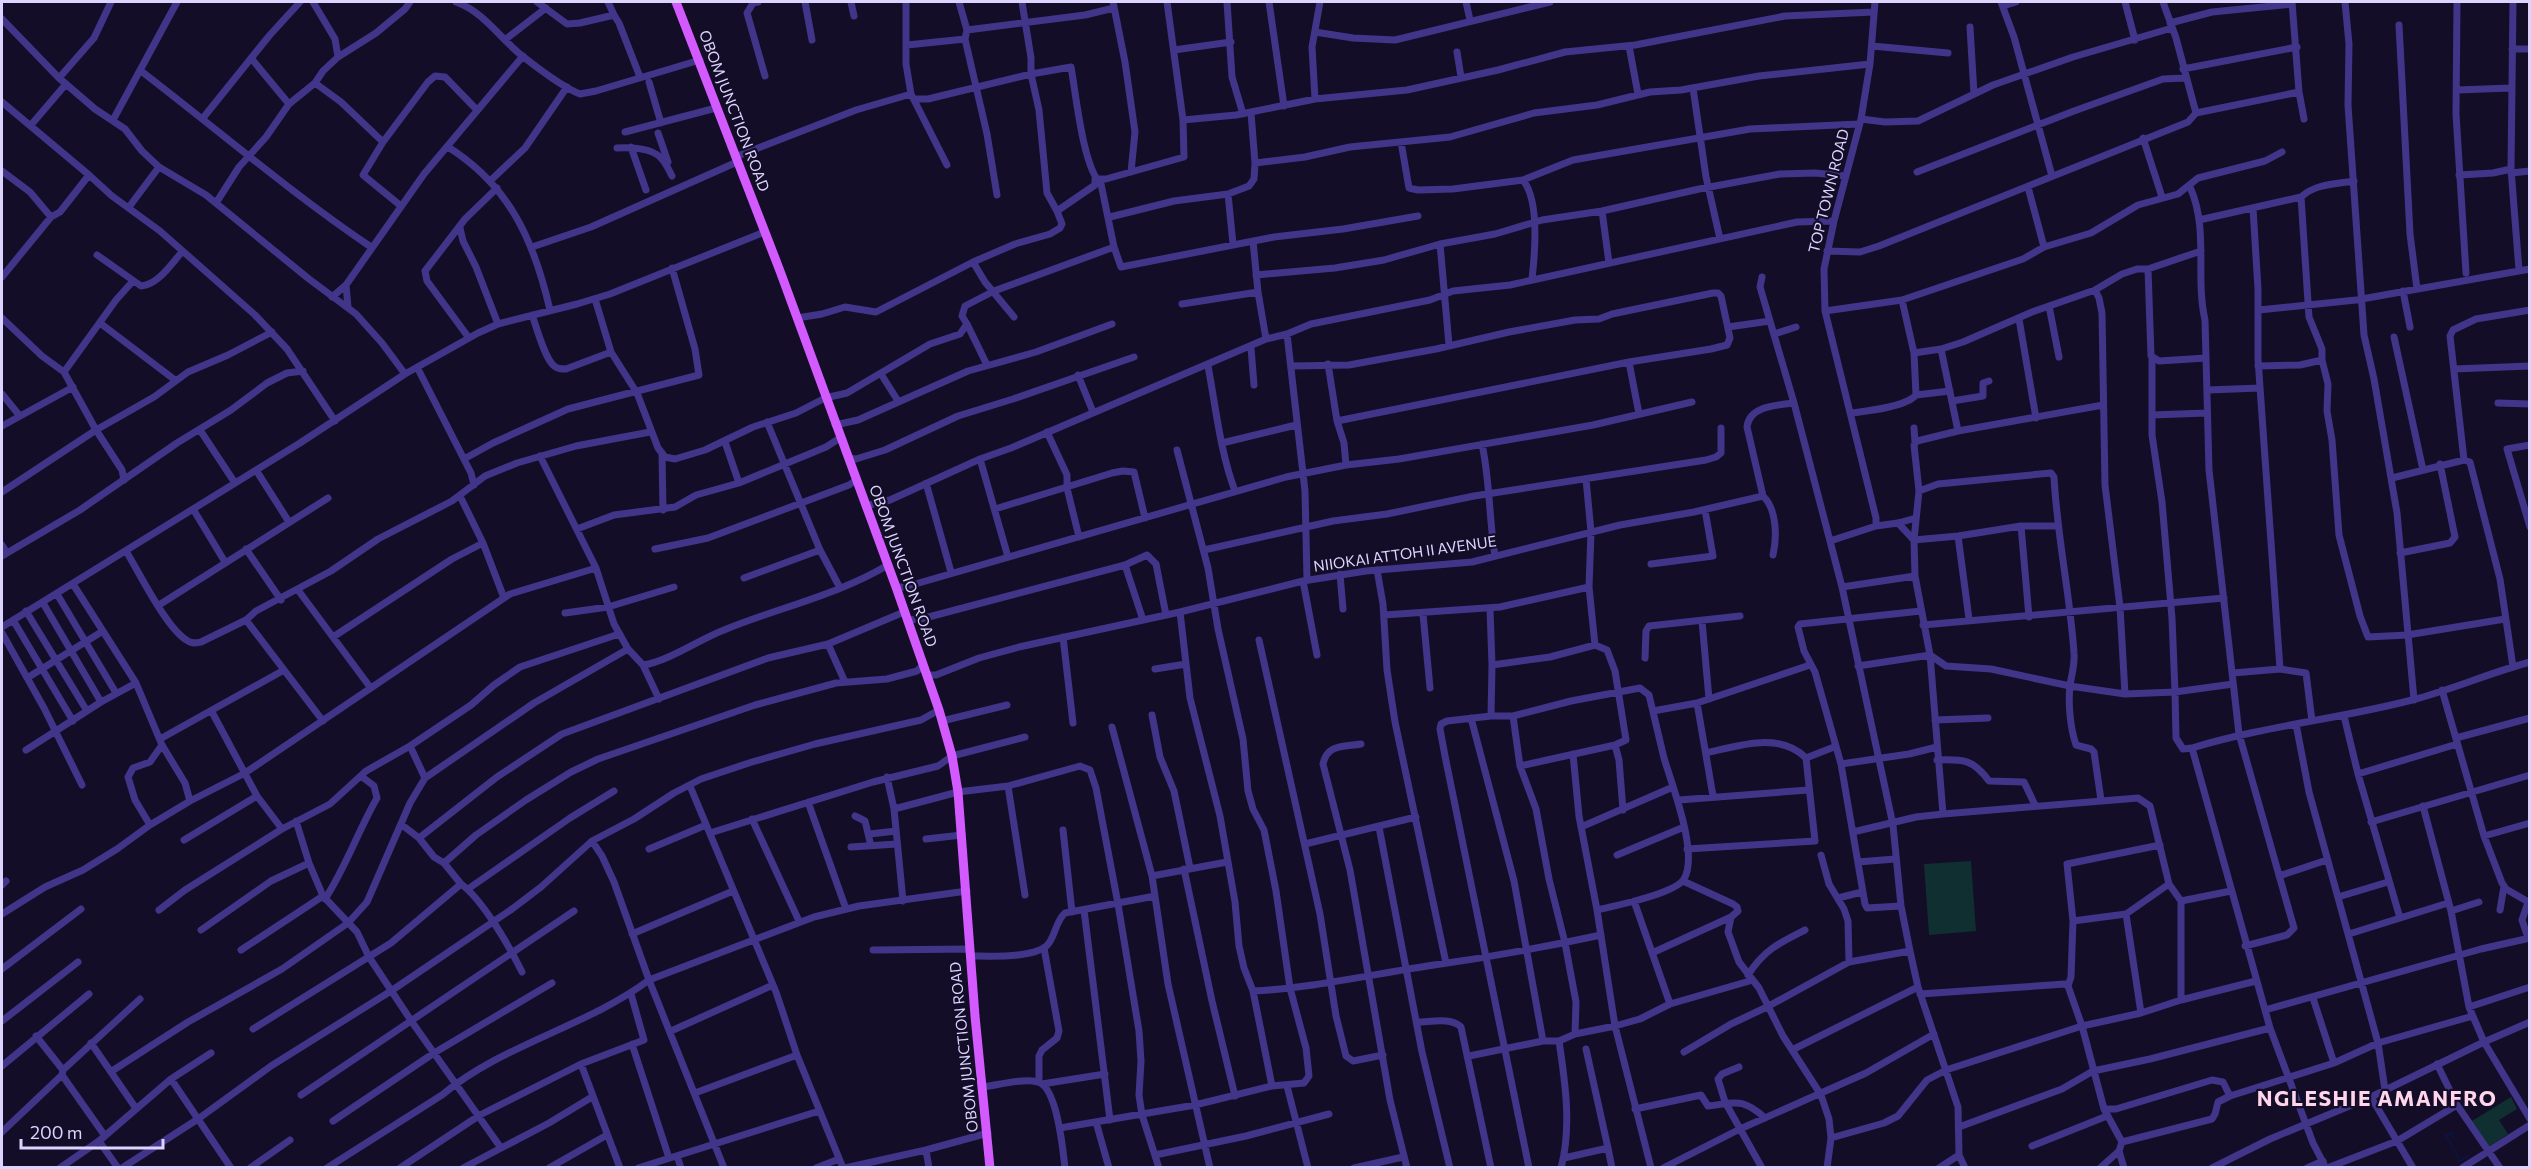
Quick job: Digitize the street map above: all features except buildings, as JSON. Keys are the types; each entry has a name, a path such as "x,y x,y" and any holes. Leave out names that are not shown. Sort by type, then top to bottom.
{"main road":[{"name":"OBOM JUNCTION ROAD","path":"676,2 764,230 888,565 939,710 952,756 958,792 990,1167"}],"street":[{"path":"59,78 94,38 111,2"},
{"path":"113,120 177,2"},
{"path":"203,118 300,2"},
{"path":"313,2 335,39 338,57"},
{"path":"216,203 248,156 289,104 315,83 323,71 338,57 376,33 405,9 410,2"},
{"path":"456,2 466,5 488,21 523,56 580,94 699,60"},
{"path":"537,2 567,24 614,15"},
{"path":"608,2 619,23 640,77"},
{"path":"758,2 753,3 747,13 765,76"},
{"path":"805,2 812,40"},
{"path":"851,2 854,16"},
{"path":"906,2 906,64 913,96 947,165"},
{"path":"959,2 967,30 965,39 987,134 997,195"},
{"path":"797,318 845,307 876,312 973,262 1056,230 1062,224 1047,193 1039,110 1031,74 1030,46 1022,2"},
{"path":"1095,179 1106,179 1184,157 1183,120 1167,2"},
{"path":"1227,2 1232,77 1243,114"},
{"path":"1269,2 1284,106"},
{"path":"1315,99 1312,58 1320,2"},
{"path":"1466,2 1470,20"},
{"path":"1315,32 1353,38 1395,40 1550,2"},
{"name":"TOP TOWN ROAD","path":"1875,2 1870,64 1860,122 1824,269 1825,311 1852,413 1876,526"},
{"path":"2016,2 2002,4 2014,37 2052,176"},
{"path":"2125,2 2134,40"},
{"path":"2163,2 2196,113"},
{"path":"1401,142 1409,188 1453,189 1523,180 1573,160 1772,126 1918,121 1993,85 2073,57 2134,40 2201,13 2292,2 2299,92 2304,119"},
{"path":"2345,2 2348,20 2348,82 2354,181 2366,344 2392,478 2414,700"},
{"path":"2457,2 2459,175 2466,273"},
{"path":"2513,2 2511,171 2519,270"},
{"path":"967,30 1085,15 1114,5 1135,132 1131,172"},
{"path":"506,39 546,8"},
{"path":"1183,120 1251,113 1315,99 1407,90 1461,76 1498,70 1565,52 1629,46 1730,29 1785,16 1875,12"},
{"path":"2,19 59,78 95,109 125,129 142,151 159,167 187,182 216,203 332,297 348,307 371,329 405,374"},
{"path":"2399,25 2410,234 2417,289"},
{"path":"1970,27 1974,94"},
{"path":"907,45 965,39"},
{"path":"1174,50 1231,42"},
{"path":"1629,46 1638,94"},
{"path":"1872,46 1948,53"},
{"path":"2183,69 2297,47"},
{"path":"2511,50 2529,49"},
{"path":"1457,52 1461,76"},
{"path":"332,297 346,285 401,206 523,56"},
{"path":"251,58 289,104"},
{"path":"1255,163 1305,157 1350,147 1450,137 1534,113 1597,105 1638,94 1693,88 1759,76 1870,64"},
{"path":"532,247 591,227 736,160 856,110 913,96 928,99 976,86 1071,67 1086,155 1095,185 1057,211"},
{"path":"141,70 324,215 371,247"},
{"path":"401,206 363,175 383,142 435,76 445,77 477,110"},
{"path":"1917,172 2163,79 2185,78"},
{"path":"649,82 661,123"},
{"path":"315,83 341,102 383,142"},
{"path":"31,125 66,84"},
{"path":"490,181 525,148 567,87"},
{"path":"1693,88 1709,188 1720,238"},
{"path":"2457,90 2511,88"},
{"path":"1827,251 1860,252 1868,250 2028,187 2143,138 2188,122 2196,113 2299,92"},
{"path":"2,102 112,196 160,231 272,332 294,358 335,421"},
{"path":"625,132 716,108"},
{"path":"1110,218 1174,201 1228,194 1252,183 1255,163 1251,113"},
{"path":"658,134 676,189"},
{"path":"2143,138 2162,197"},
{"path":"448,147 490,181 515,213 532,247 550,310"},
{"path":"617,148 631,147 659,156 672,176"},
{"path":"631,147 646,190"},
{"path":"1825,311 1902,300 2022,259 2044,247 2091,233 2131,208 2178,194 2190,187 2198,178 2265,160 2282,152"},
{"path":"129,207 159,167"},
{"path":"2,171 30,192 51,217"},
{"path":"2459,175 2529,171"},
{"path":"1256,275 1374,262 1418,252 1440,244 1495,234 1534,223 1780,174 1815,173 1846,176"},
{"path":"2,277 51,217 60,212 89,176"},
{"path":"1095,179 1101,184 1110,218 1114,247 1121,267 1233,244 1418,216"},
{"path":"1523,180 1529,191 1534,223 1536,250 1532,279"},
{"path":"2199,220 2301,197 2316,187 2354,181"},
{"path":"2028,187 2044,247"},
{"path":"2190,187 2199,220 2201,303 2205,320 2208,390 2209,470 2239,734 2294,928 2287,935 2245,946"},
{"path":"469,338 425,276 425,271 480,202 497,188"},
{"path":"1228,194 1233,244"},
{"path":"2301,197 2307,306 2311,324 2322,349 2322,360 2328,384 2327,411 2332,440 2339,535 2360,616 2368,637 2407,635 2505,619"},
{"path":"2253,208 2259,309 2258,366 2280,669"},
{"path":"1602,211 1609,262"},
{"path":"866,506 890,500 980,459 1251,348 1266,339 1287,334 1311,324 1430,300 1443,294 1532,279 1720,238 1769,230 1797,222 1834,221"},
{"path":"460,228 463,241 476,267 498,324"},
{"path":"2,627 335,421 405,374 469,338 498,324 595,299 762,233 764,230"},
{"path":"453,236 463,241"},
{"path":"1253,241 1266,339"},
{"path":"1440,244 1449,345"},
{"path":"987,365 962,316 963,308 994,291 1114,247"},
{"path":"1914,353 1941,349 1982,335 2049,306 2095,290 2122,274 2137,269 2148,269 2201,251"},
{"path":"97,255 141,285 152,282 182,252"},
{"path":"973,262 1014,317"},
{"path":"464,459 533,424 568,410 696,377 700,372 672,268"},
{"path":"2148,269 2152,415 2174,640 2176,738 2183,749 2239,734 2344,716 2414,700 2529,662"},
{"path":"2259,309 2307,306 2362,298 2529,269"},
{"path":"1762,277 1760,287 1794,403 1842,587 1893,825 1901,906 1910,951 1919,991 1958,1107 1959,1155 1965,1167"},
{"path":"64,372 116,300 133,281"},
{"path":"346,285 348,307"},
{"path":"2095,290 2102,313 2105,485 2120,607 2125,694"},
{"path":"2403,291 2410,327"},
{"path":"1182,304 1258,292"},
{"path":"1292,366 1350,365 1575,320 1599,319 1612,314 1713,293 1721,296 1730,341 1723,346 1629,362 1337,421"},
{"path":"595,299 611,352 636,393 650,432 665,457 675,459 725,442 767,422 796,413 825,398 847,393 930,344 960,334 967,324"},
{"path":"1902,300 1914,353 1916,395"},
{"path":"2049,306 2059,357"},
{"path":"2464,460 2450,336 2453,330 2476,319 2529,310"},
{"path":"532,315 549,359 559,369 566,369 611,352"},
{"path":"2,318 42,356 64,372 96,430 122,470 124,480"},
{"path":"2019,319 2036,418"},
{"path":"1728,327 1770,321"},
{"path":"100,323 175,380"},
{"path":"835,425 858,420 987,365 1036,352 1112,324"},
{"path":"1774,334 1796,327"},
{"path":"2,492 96,430 154,397 175,380 272,332"},
{"path":"1287,334 1302,472 1306,527 1305,581 1317,655"},
{"path":"2394,337 2423,470"},
{"path":"1251,348 1254,384"},
{"path":"1941,349 1958,431"},
{"path":"848,458 856,459 885,450 958,416 1006,402 1134,357"},
{"path":"286,373 294,358"},
{"path":"2152,358 2159,361 2206,358"},
{"path":"2258,366 2300,365 2322,360"},
{"path":"1629,362 1639,414"},
{"path":"1328,364 1337,421 1344,443 1346,465"},
{"path":"1208,366 1222,443 1235,491"},
{"path":"2454,369 2529,366"},
{"path":"417,367 471,473 474,485"},
{"path":"2,545 4,555 52,528 177,443 200,430 267,382 286,373 303,371"},
{"path":"881,374 898,402"},
{"path":"1078,375 1094,412"},
{"path":"1952,400 1983,396 1983,383 1989,381"},
{"path":"2,426 73,387"},
{"path":"2208,390 2260,388"},
{"path":"1852,413 1902,403 1913,399 1916,395 1950,392"},
{"path":"2,394 19,415"},
{"path":"896,587 905,587 1302,472 1399,459 1593,425 1692,402"},
{"path":"1773,555 1777,541 1775,526 1768,501 1763,496 1749,437 1748,420 1759,410 1794,403"},
{"path":"2498,403 2529,404"},
{"path":"1915,442 1958,431 2103,405"},
{"path":"2152,415 2207,413"},
{"path":"767,422 820,550 839,586"},
{"path":"1222,443 1296,424"},
{"path":"1204,550 1306,527 1716,457 1722,447 1721,428"},
{"path":"1914,428 1914,456 1919,491 1914,540 1915,576 1930,655 1943,814"},
{"path":"200,430 235,483"},
{"path":"126,551 177,631 186,641 194,644 246,620 256,611 298,590 356,556 378,539 460,496 485,476 540,456 603,440 650,432"},
{"path":"1047,432 1065,467 1067,488 1079,537"},
{"path":"577,529 614,515 675,507 705,492 739,483 826,447 840,438"},
{"path":"725,442 739,483"},
{"path":"1482,444 1495,556"},
{"path":"2529,445 2507,449 2529,527"},
{"path":"1060,1128 1196,1106 1272,1086 1304,1083 1310,1076 1306,1048 1290,988 1276,891 1264,830 1248,791 1243,739 1218,629 1204,550 1177,450"},
{"path":"662,453 663,510"},
{"path":"540,456 596,568 619,634 628,649 643,665 658,699"},
{"path":"980,459 1008,557"},
{"path":"2392,478 2440,464 2464,460 2472,465 2497,562 2513,667"},
{"path":"2400,553 2450,543 2455,537 2440,464"},
{"path":"122,470 131,474"},
{"path":"256,470 289,522"},
{"path":"995,509 1112,473 1129,470 1134,472 1145,518"},
{"path":"471,473 485,476"},
{"path":"1919,491 1938,484 2050,473 2054,477 2057,526 2071,611 2075,664 2070,687 2074,738 2076,745 2094,752 2101,800"},
{"path":"1586,479 1591,532 1589,586 1595,645"},
{"path":"655,549 708,538 849,485 856,480"},
{"path":"926,483 951,572"},
{"path":"460,496 483,543 504,598"},
{"name":"NIIOKAI ATTOH II AVENUE","path":"444,863 476,835 571,772 598,759 755,705 845,682 887,679 925,670 936,675 1006,650 1180,612 1305,581 1340,574 1459,563 1591,532 1705,510 1763,496"},
{"path":"159,604 328,498"},
{"path":"194,509 225,562"},
{"path":"1651,564 1713,556 1705,510"},
{"path":"1830,541 1876,526 1916,518"},
{"path":"1898,523 1914,540"},
{"path":"1914,540 2021,526 2057,526"},
{"path":"2021,526 2029,617"},
{"path":"1958,536 1969,619"},
{"path":"333,637 452,559 483,543"},
{"path":"246,549 280,600"},
{"path":"744,578 820,550"},
{"path":"418,838 497,777 562,734 768,658 828,644 906,616 921,620 1125,565 1147,555 1152,558 1161,581 1166,615"},
{"path":"643,665 722,630 811,600 888,565"},
{"path":"1125,565 1143,620"},
{"path":"2,914 45,887 91,865 190,801 245,773 504,598 552,580 596,568"},
{"path":"1377,570 1384,615 1387,670 1395,722 1446,963"},
{"path":"1340,574 1343,609"},
{"path":"1842,587 1915,576"},
{"path":"73,584 136,683 161,742 185,783 190,801"},
{"path":"1384,615 1490,609 1589,586"},
{"path":"565,613 608,607 674,587"},
{"path":"298,590 370,687"},
{"path":"57,594 116,693"},
{"path":"1923,625 1969,619 2029,617 2071,611 2224,598"},
{"path":"43,603 101,702"},
{"path":"1490,609 1491,716"},
{"path":"27,611 87,711"},
{"path":"1901,906 1867,908 1841,764 1834,747 1815,672 1810,665 1798,632 1800,624 1921,611"},
{"path":"1180,612 1190,698 1220,816 1239,933 1239,946 1253,991 1272,1086"},
{"path":"1423,614 1430,688"},
{"path":"1645,658 1647,627 1740,615"},
{"path":"13,620 73,721"},
{"path":"246,620 323,721"},
{"path":"1702,621 1709,699"},
{"path":"27,678 103,631"},
{"path":"2,633 56,731 82,785"},
{"path":"159,910 185,890 282,829 330,804 379,762 410,746 471,705 520,667 619,634"},
{"path":"1063,637 1073,723"},
{"path":"1259,640 1320,914 1346,1056 1353,1061 1383,1055"},
{"path":"828,644 845,682"},
{"path":"1492,664 1550,657 1595,645 1606,650 1611,657 1627,736 1622,743 1520,766"},
{"path":"112,1071 188,1022 282,969 348,923 366,902 410,803 425,778 534,704 628,649"},
{"path":"1858,666 1930,655 1947,666 1991,669 2070,687 2125,694 2175,692 2233,684"},
{"path":"1155,669 1186,664"},
{"path":"1653,711 1697,703 1810,665"},
{"path":"2233,673 2280,669 2306,673 2312,721"},
{"path":"150,825 135,800 128,777 134,768 150,762 161,742 284,670"},
{"path":"26,750 101,702 136,683"},
{"path":"1529,1167 1440,729 1441,724 1471,718 1513,716 1619,692 1640,688 1646,690 1673,787 1679,800 1688,865 1683,881 1651,896 1597,910"},
{"path":"2442,690 2484,836 2504,886 2500,910"},
{"path":"1697,703 1713,796"},
{"path":"942,721 1007,705"},
{"path":"36,1036 63,1072 120,1167 198,1119 271,1066 391,991 492,922 541,887 592,842 701,779 815,744 921,720 939,710"},
{"path":"212,712 257,796 282,829"},
{"path":"1152,715 1160,757 1174,791 1212,1001 1235,1096"},
{"path":"1513,716 1520,766 1536,809 1549,879 1565,943 1576,1002 1575,1034"},
{"path":"2344,716 2371,822 2400,918"},
{"path":"1471,718 1514,881 1543,1041"},
{"path":"1935,720 1988,718"},
{"path":"2358,774 2529,718"},
{"path":"2296,724 2309,792 2378,1043 2385,1090"},
{"path":"1112,728 1152,876 1167,984 1210,1167"},
{"path":"710,833 887,777 938,766 952,756 1025,737"},
{"path":"1687,849 1815,841 1806,758 1794,749 1777,742 1743,745 1706,753"},
{"path":"1361,744 1330,749 1325,755 1323,764 1350,870 1390,1100 1407,1167"},
{"path":"1615,745 1619,760 1623,810"},
{"path":"410,746 425,778"},
{"path":"1806,758 1834,747"},
{"path":"1841,764 1909,754 1937,747"},
{"path":"2192,748 2245,946 2270,1028 2313,1143 2325,1165"},
{"path":"1573,754 1581,826 1615,1026 1651,1167"},
{"path":"1937,760 1963,759 1983,774 1989,782 2024,782 2035,805"},
{"path":"894,809 958,792 1008,786 1080,766 1090,770 1096,788 1118,904 1139,1031 1141,1061 1139,1095 1142,1114 1159,1167"},
{"path":"2371,822 2529,775"},
{"path":"241,950 324,897 338,879 377,798 374,786 361,776"},
{"path":"887,777 894,809 903,901"},
{"path":"185,783 200,796"},
{"path":"690,786 773,985 797,1055 844,1167 926,1150 988,1133"},
{"path":"1008,786 1025,895"},
{"path":"1581,826 1673,787"},
{"path":"1679,800 1808,790"},
{"path":"468,889 570,818 614,791"},
{"path":"184,840 257,796"},
{"path":"1853,832 1943,814 2138,798 2145,802 2155,819 2169,884 2181,901 2181,1000"},
{"path":"807,802 846,909"},
{"path":"2423,806 2451,911 2469,1007 2484,1042 2529,1119"},
{"path":"855,816 865,821 870,834 871,846"},
{"path":"1305,844 1416,817"},
{"path":"752,819 799,921"},
{"path":"296,821 309,863 324,897 365,944 369,957 391,991 501,1148"},
{"path":"2484,836 2529,823"},
{"path":"402,825 418,838 434,857 444,863 468,889 513,954 522,972"},
{"path":"649,849 706,825"},
{"path":"1379,827 1432,1095 1450,1167"},
{"path":"1617,855 1684,827"},
{"path":"1063,830 1072,912"},
{"path":"870,834 896,831"},
{"path":"926,839 962,836"},
{"path":"592,842 602,856 614,882 649,980 724,1167"},
{"path":"851,847 897,844"},
{"path":"2100,1167 2119,1151 2122,1142 2105,1112 2082,1026 2068,986 2071,977 2073,921 2067,864 2160,845"},
{"path":"1821,855 1829,884 1848,921 1849,962"},
{"path":"1858,862 1895,859"},
{"path":"2279,876 2327,860"},
{"path":"1152,876 1227,862"},
{"path":"201,930 271,881 309,863"},
{"path":"1652,953 1731,917 1738,911 1737,907 1683,881"},
{"path":"2338,897 2388,882"},
{"path":"253,1029 391,943 461,884"},
{"path":"2073,921 2126,914 2169,884"},
{"path":"2265,1010 2459,955 2529,938 2522,920 2528,902 2504,886"},
{"path":"632,934 733,891"},
{"path":"333,1166 442,1095 455,1084 520,1048 631,994 649,980 713,957 753,938 799,921 846,909 967,891"},
{"path":"2181,901 2230,891"},
{"path":"1838,898 1863,892"},
{"path":"873,950 1007,956 1044,948 1050,942 1060,917 1072,912 1155,896"},
{"path":"1634,901 1670,1004"},
{"path":"2451,911 2479,902"},
{"path":"2349,934 2448,903"},
{"path":"2,969 81,909"},
{"path":"1084,910 1110,1120"},
{"path":"302,1095 574,911"},
{"path":"2126,914 2141,1013"},
{"path":"1731,917 1728,933 1739,962 1821,1095 1829,1119 1831,1138 1827,1167"},
{"path":"1468,1056 1543,1041 1559,1041 1575,1034 1615,1026 1640,1018 1670,1004 1750,977 1757,961 1768,949 1805,930"},
{"path":"1253,991 1331,983 1486,955 1525,951 1600,935"},
{"path":"1040,1083 1038,1056 1042,1050 1052,1044 1059,1031 1044,948"},
{"path":"1684,1052 1731,1024 1849,962 1910,951"},
{"path":"2,1021 78,962"},
{"path":"1831,1138 1884,1123 1898,1116 1927,1080 1946,1070 2082,1026 2141,1013 2181,1000 2256,981"},
{"path":"333,1121 434,1053 552,983"},
{"path":"1792,1050 1919,991 2065,984 2068,986"},
{"path":"670,1031 773,985"},
{"path":"2469,1007 2529,987"},
{"path":"2,1066 89,994"},
{"path":"400,1167 480,1115 580,1064 642,1041 645,1038 631,994"},
{"path":"2313,998 2334,1063"},
{"path":"2,1132 91,1043 140,999"},
{"path":"2122,1142 2211,1119 2218,1102 2230,1096 2334,1063 2378,1043 2473,1016"},
{"path":"1417,1022 1456,1022 1461,1027 1491,1167"},
{"path":"2212,1167 2307,1122 2371,1097 2436,1064 2529,1022"},
{"path":"1959,1127 2062,1089 2093,1071 2270,1028"},
{"path":"1663,1167 1740,1129 1821,1095 1901,1055 1934,1034"},
{"path":"1559,1041 1565,1090 1564,1158 1561,1167"},
{"path":"91,1043 135,1107"},
{"path":"632,1044 673,1157 681,1167"},
{"path":"1586,1049 1612,1167"},
{"path":"60,1167 102,1138 135,1107 171,1079 211,1053"},
{"path":"695,1093 797,1055"},
{"path":"580,1064 620,1167"},
{"path":"2436,1064 2457,1104 2500,1167"},
{"path":"1739,1067 1718,1077 1725,1102 1762,1167"},
{"path":"983,1087 1040,1083 1105,1074"},
{"path":"171,1079 231,1167"},
{"path":"2032,1146 2105,1112 2217,1080 2223,1082 2230,1096"},
{"path":"1040,1083 1047,1088 1060,1128 1065,1167"},
{"path":"1287,1086 1308,1167"},
{"path":"1635,1109 1701,1095 1708,1106 1725,1102 1750,1107 1765,1118"},
{"path":"463,1167 592,1097"},
{"path":"2371,1097 2413,1167"},
{"path":"2307,1167 2325,1165 2397,1141 2457,1104"},
{"path":"638,1167 659,1164 673,1157 819,1111"},
{"path":"1155,1155 1329,1114"},
{"path":"1096,1122 1109,1167"},
{"path":"2462,1167 2529,1125"},
{"path":"549,1167 607,1135"},
{"path":"250,1167 290,1140"},
{"path":"1564,1158 1608,1148"},
{"path":"926,1150 929,1167"},
{"path":"2119,1151 2124,1167"},
{"path":"1939,1167 1959,1155"},
{"path":"1354,1167 1403,1157"},
{"path":"816,1167 839,1159"}],"green space":[{"path":"1971,861 1976,931 1929,935 1924,864"},
{"path":"2511,1097 2517,1109 2499,1120 2508,1134 2489,1147 2472,1121"}],"waterway":[{"path":"2450,1143 2446,1136 2452,1133 2454,1138"},
{"path":"2451,1144 2460,1161 2468,1156"}],"district":[{"name":"NGLESHIE AMANFRO","path":"2377,1099"}]}
